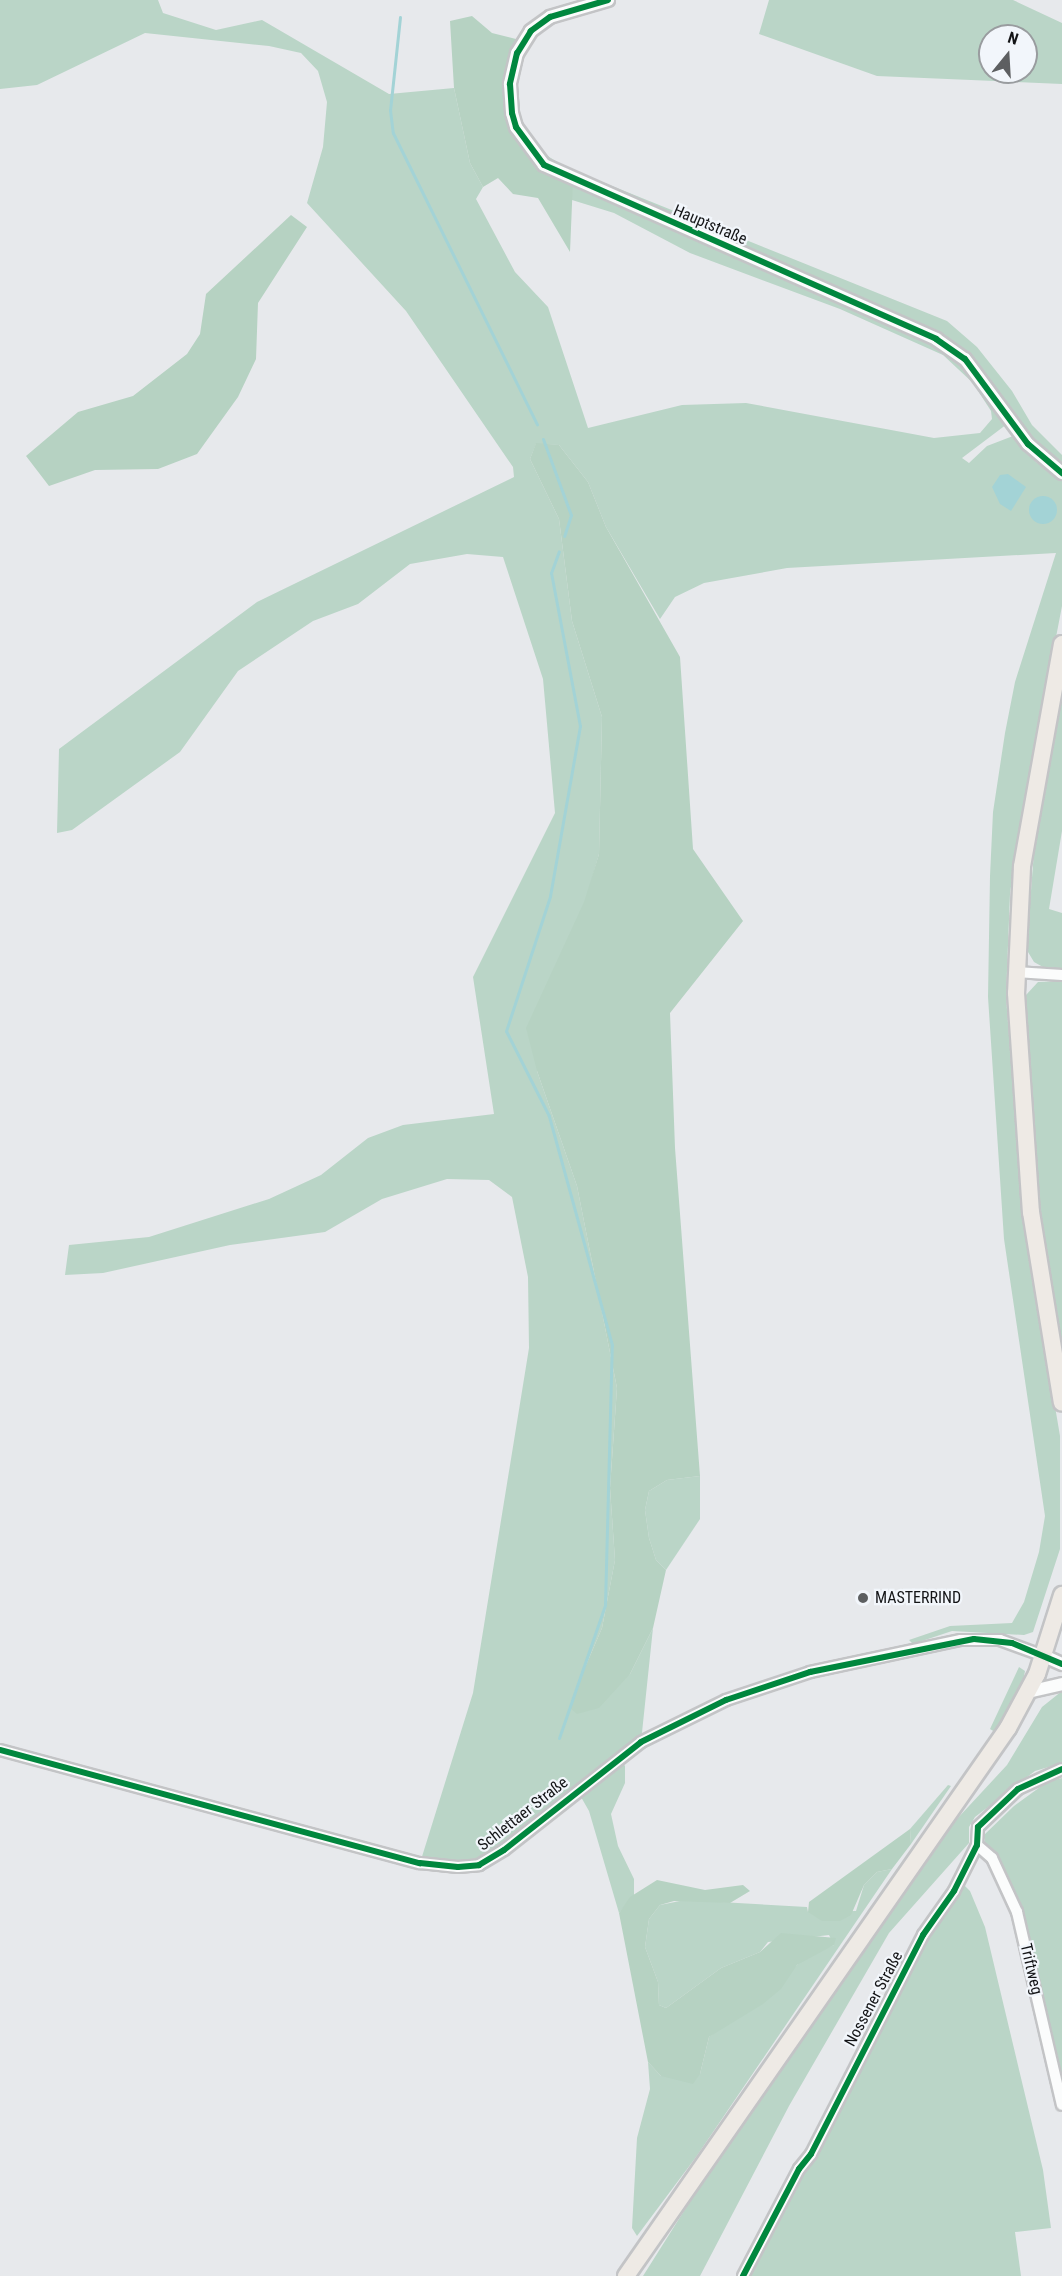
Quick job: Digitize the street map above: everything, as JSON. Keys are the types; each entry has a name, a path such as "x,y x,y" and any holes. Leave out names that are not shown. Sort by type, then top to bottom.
{"main road":[{"path":"1062,644 1023,860 1016,972 1019,1076 1031,1212 1062,1403"},
{"path":"626,2276 1008,1728 1044,1656 1062,1595"}],"street":[{"name":"Hauptstraße","path":"608,0 549,17 531,31 517,53 510,84 516,127 544,165 936,339 977,371 1038,455 1062,473"},
{"path":"1016,972 1062,975"},
{"name":"Schlettaer Straße","path":"0,1750 420,1863 458,1867 479,1865 504,1850 619,1757 726,1700 810,1672 953,1641 1000,1640 1044,1656"},
{"path":"1044,1656 1062,1664"},
{"path":"1028,1692 1062,1684"},
{"name":"Nossener Straße","path":"743,2276 799,2169 811,2154 923,1935 954,1891 977,1845 978,1827 984,1818 1018,1789 1062,1769"},
{"name":"Triftweg","path":"977,1845 992,1858 1017,1912 1062,2105"}],"green space":[{"path":"0,0 158,0 163,13 216,30 262,20 389,94 454,88 470,163 483,187 476,199 515,272 548,307 588,428 682,405 746,403 934,438 980,433 992,419 991,411 973,383 943,355 840,309 690,253 614,213 572,200 572,180 544,165 535,148 565,167 947,321 977,347 1012,391 1032,425 1062,455 1062,462 1046,453 1015,418 962,458 969,463 987,446 1013,436 1036,462 1062,481 1062,606 1018,835 1010,894 1006,996 1017,1143 1033,1276 1060,1436 1060,1549 1033,1632 1024,1635 952,1631 913,1644 909,1640 950,1626 1012,1623 1024,1602 1039,1552 1045,1516 1004,1239 988,997 993,812 1005,733 1015,682 1056,553 787,568 704,583 675,597 660,619 606,527 588,482 559,445 536,444 530,459 559,519 572,621 602,717 599,854 537,1071 577,1186 617,1388 610,1488 615,1560 602,1628 574,1693 630,1674 653,1628 641,1742 619,1757 625,1766 625,1783 611,1814 618,1846 634,1879 634,1895 619,1913 589,1811 577,1790 479,1865 420,1863 473,1693 529,1348 528,1277 512,1197 489,1180 447,1179 382,1199 325,1232 230,1245 103,1273 65,1275 69,1245 149,1237 269,1199 321,1175 368,1138 403,1125 494,1114 473,977 555,813 543,679 503,557 467,554 410,564 358,604 313,621 238,671 180,752 72,830 57,833 59,749 257,602 514,477 513,467 406,311 307,203 323,147 327,102 318,71 301,53 269,46 145,33 37,85 0,89"},
{"path":"769,0 1013,0 1062,23 1062,84 1038,83 1038,24 978,24 978,80 877,76 759,34"},
{"path":"472,16 492,33 524,41 510,84 527,145 573,180 570,252 538,198 513,194 498,178 483,187 470,163 454,88 450,21"},
{"path":"291,215 307,227 258,303 256,359 238,397 197,454 158,469 95,470 49,486 26,456 78,412 133,396 187,354 200,334 206,294"},
{"path":"536,443 559,445 588,482 606,527 680,657 693,849 743,921 670,1013 675,1148 700,1476 667,1480 649,1491 645,1510 649,1538 656,1560 666,1570 653,1628 630,1674 599,1708 577,1714 570,1708 574,1693 602,1628 615,1560 610,1488 617,1388 577,1186 537,1071 526,1028 584,902 599,854 602,717 572,621 559,519 530,459"},
{"path":"1062,673 1062,831 1049,909 1062,913 1062,969 1043,967 1034,962 1028,952 1028,929 1035,839"},
{"path":"1062,981 1062,1358 1031,1142 1026,995 1038,982"},
{"path":"700,1476 700,1519 666,1570 656,1560 649,1538 645,1510 649,1491 667,1480"},
{"path":"1019,1667 1025,1671 1023,1681 995,1732 990,1729"},
{"path":"1062,1691 1062,1763 1035,1771 975,1817 969,1827 969,1843 889,1933 789,2106 700,2276 643,2276 713,2165 885,1917 956,1820 1007,1765 1042,1707"},
{"path":"1062,1778 1062,2105 1003,1878 977,1845 985,1843 984,1835 1014,1806 1047,1782"},
{"path":"948,1785 951,1786 911,1844 910,1829"},
{"path":"910,1829 911,1844 892,1869 877,1872 864,1885 851,1915 840,1921 822,1921 808,1912 809,1902"},
{"path":"892,1869 696,2157 637,2236 632,2228 637,2138 650,2089 648,2062 661,2076 700,2074 709,2037 808,1956 834,1945 829,1935 768,1942 760,1952 721,1968 666,2008 659,2005 658,1982 645,1947 649,1919 660,1905 685,1900 807,1907 808,1912 856,1911 864,1885 877,1872"},
{"path":"657,1880 705,1890 743,1885 750,1891 730,1903 674,1901 660,1905 649,1919 645,1947 658,1982 659,2005 666,2008 721,1968 760,1952 781,1933 836,1938 834,1945 797,1965 781,1989 763,2004 709,2037 700,2074 693,2084 661,2076 648,2062 619,1913 630,1897"},
{"path":"959,1880 970,1891 985,1927 1043,2170 1051,2228 1015,2232 1021,2276 743,2276"}],"water":[{"path":"1008,474 1026,487 1011,511 1000,504 992,487 1000,475"},
{"path":"1043,496 1053,500 1057,510 1053,520 1043,524 1033,520 1029,510 1033,500"}],"waterway":[{"path":"400,17 390,110 393,133 537,424"},
{"path":"543,439 571,515 564,536"},
{"path":"559,551 551,573 580,726 550,896 506,1031 549,1116 612,1345 605,1605 559,1738"}],"cycle path":[{"path":"608,0 550,17 531,31 517,53 510,84 512,113 516,127 544,165 936,339 965,359 1028,444 1062,473"},
{"path":"0,1750 420,1863 458,1867 479,1865 504,1850 641,1742 726,1700 810,1672 974,1639 1012,1643 1062,1664"},
{"path":"743,2276 799,2169 811,2154 923,1935 954,1891 977,1845 978,1827 1018,1789 1062,1769"}],"place":[{"name":"MASTERRIND","path":"863,1598"}]}
